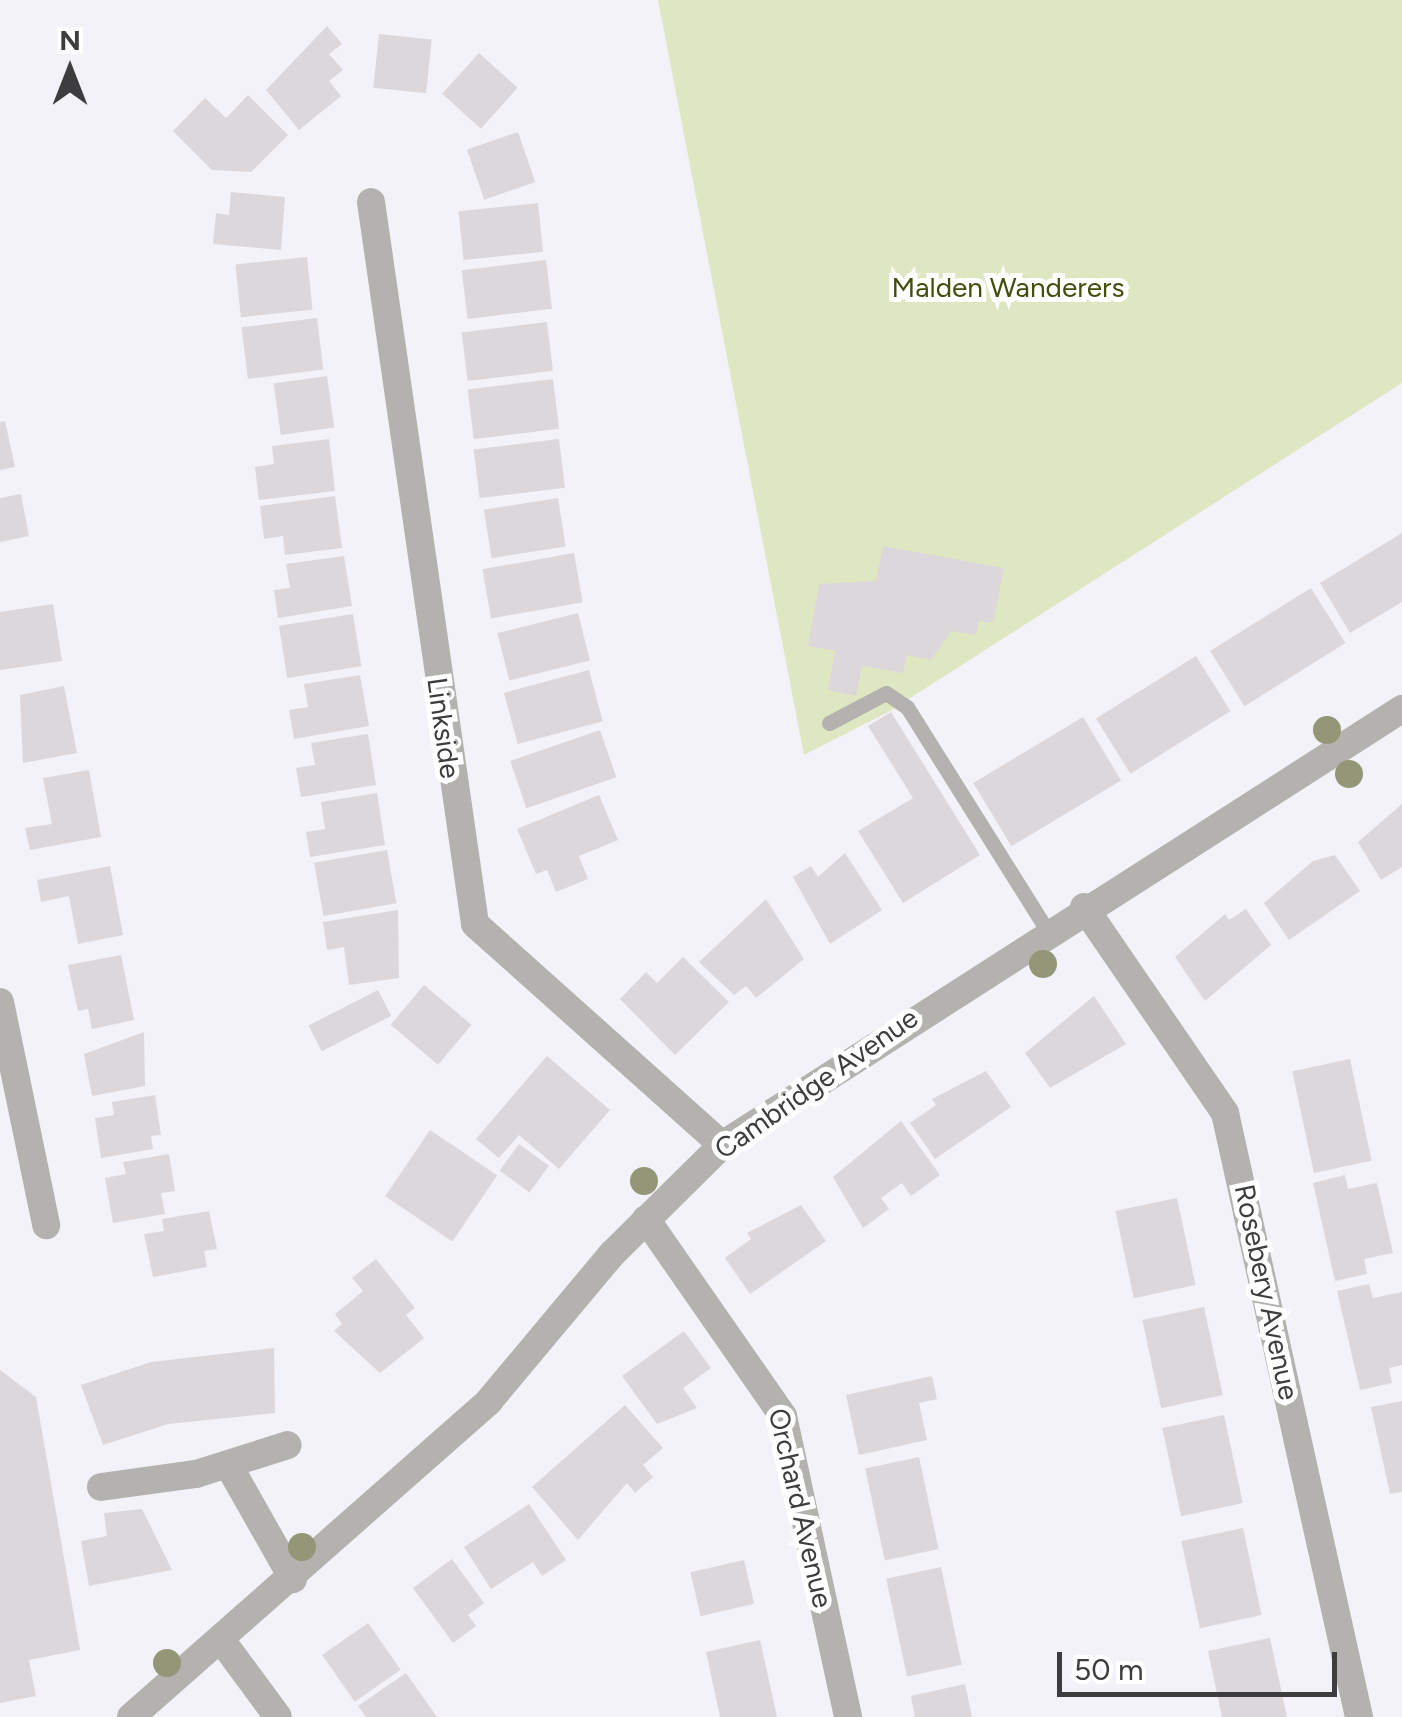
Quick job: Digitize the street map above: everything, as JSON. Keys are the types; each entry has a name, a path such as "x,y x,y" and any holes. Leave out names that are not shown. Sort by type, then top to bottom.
{"street":[{"name":"Linkside","path":"371,202 474,924 722,1145"},
{"name":"Cambridge Avenue","path":"131,1717 294,1579 489,1401 646,1219 722,1145 1046,930 1402,708"},
{"name":"Rosebery Avenue","path":"1084,907 1226,1113 1360,1717"},
{"path":"0,1002 46,1225"},
{"name":"Orchard Avenue","path":"646,1219 783,1416 848,1717"},
{"path":"101,1487 229,1466 288,1445"},
{"path":"229,1466 294,1579"},
{"path":"222,1641 278,1717"}],"lane":[{"path":"829,723 886,693 906,707 1046,930"}],"green space":[{"name":"Malden Wanderers","path":"658,0 1402,0 1402,383 890,711 804,755"}],"building":[{"path":"327,26 342,44 329,54 343,70 329,81 341,96 299,130 266,90"},
{"path":"379,34 432,40 426,93 373,88"},
{"path":"479,53 518,88 481,129 442,94"},
{"path":"248,95 288,135 251,172 212,170 173,131 205,98 226,118"},
{"path":"518,132 535,182 484,200 467,150"},
{"path":"231,192 285,197 281,250 213,244 216,213 229,215"},
{"path":"538,203 543,252 464,260 458,211"},
{"path":"307,257 313,310 241,317 235,265"},
{"path":"546,260 552,309 468,319 462,270"},
{"path":"317,318 323,370 248,379 242,327"},
{"path":"547,322 553,371 468,381 462,332"},
{"path":"327,376 334,427 281,435 274,384"},
{"path":"553,379 559,429 474,439 468,389"},
{"path":"5,421 15,467 0,470 0,422"},
{"path":"329,439 335,491 259,500 255,467 274,464 272,446"},
{"path":"559,439 565,488 480,498 474,449"},
{"path":"21,494 29,536 0,542 0,498"},
{"path":"335,496 342,548 285,555 283,536 264,539 260,506"},
{"path":"558,498 566,546 492,558 484,510"},
{"path":"1402,533 1402,602 1350,633 1320,583"},
{"path":"883,546 1004,568 993,623 979,621 976,635 951,631 931,660 907,655 903,673 862,666 856,696 828,690 835,651 808,646 819,584 876,581"},
{"path":"574,553 583,602 491,618 482,569"},
{"path":"344,556 352,606 278,618 274,590 290,588 286,564"},
{"path":"1311,588 1345,643 1245,706 1210,651"},
{"path":"53,604 62,661 0,670 0,612"},
{"path":"578,613 590,661 509,681 497,633"},
{"path":"353,614 361,666 287,678 279,626"},
{"path":"1196,656 1230,711 1130,774 1096,719"},
{"path":"589,670 603,721 518,744 504,693"},
{"path":"360,675 369,726 294,739 289,710 308,707 304,684"},
{"path":"64,686 77,753 23,763 20,695"},
{"path":"891,712 980,855 903,903 858,831 913,798 868,726"},
{"path":"1083,717 1121,780 1011,846 973,783"},
{"path":"600,730 616,777 526,808 510,761"},
{"path":"368,734 376,785 301,797 296,768 315,765 311,743"},
{"path":"89,770 101,837 30,850 25,828 52,824 43,778"},
{"path":"377,793 385,845 310,857 306,832 325,829 321,802"},
{"path":"599,795 618,840 579,856 588,879 556,892 547,870 536,874 517,829"},
{"path":"1402,804 1402,867 1381,880 1358,842"},
{"path":"387,850 396,903 324,916 314,863"},
{"path":"845,853 882,910 830,944 793,877 811,866 818,877"},
{"path":"1335,855 1360,891 1289,940 1264,903 1313,861"},
{"path":"110,866 123,935 78,944 69,896 41,902 37,880"},
{"path":"766,899 804,959 756,998 746,986 734,995 699,962"},
{"path":"1246,909 1271,945 1205,1001 1175,957 1225,914 1229,920"},
{"path":"398,910 399,978 349,985 344,947 327,950 323,922"},
{"path":"121,955 134,1020 92,1029 88,1009 78,1011 68,965"},
{"path":"683,957 729,1002 675,1055 620,999 646,972 657,983"},
{"path":"424,985 471,1025 438,1065 391,1025"},
{"path":"378,990 391,1016 322,1051 309,1025"},
{"path":"1094,996 1126,1044 1050,1088 1025,1053"},
{"path":"144,1032 145,1086 92,1096 84,1054"},
{"path":"547,1056 610,1110 559,1169 519,1135 499,1158 476,1139"},
{"path":"1350,1059 1372,1161 1314,1173 1292,1071"},
{"path":"986,1071 1011,1107 935,1159 910,1123 936,1105 932,1099"},
{"path":"155,1095 161,1135 151,1136 153,1149 101,1158 95,1118 114,1115 112,1102"},
{"path":"901,1121 940,1175 911,1196 902,1183 881,1198 889,1209 863,1228 833,1177"},
{"path":"430,1130 497,1175 452,1242 385,1196"},
{"path":"519,1144 549,1166 530,1192 500,1171"},
{"path":"169,1154 175,1191 161,1193 165,1214 113,1223 105,1178 126,1174 123,1162"},
{"path":"1345,1175 1348,1189 1377,1183 1393,1253 1364,1259 1367,1274 1335,1281 1313,1183"},
{"path":"1177,1198 1196,1285 1134,1298 1115,1211"},
{"path":"801,1205 826,1241 750,1294 725,1258 751,1239 747,1233"},
{"path":"209,1211 217,1249 204,1251 207,1267 153,1277 144,1234 164,1231 162,1219"},
{"path":"376,1259 415,1308 406,1315 424,1338 380,1373 334,1331 342,1324 335,1314 363,1291 352,1278"},
{"path":"1369,1284 1373,1298 1402,1292 1402,1365 1389,1368 1392,1383 1360,1390 1337,1291"},
{"path":"1204,1307 1223,1395 1161,1408 1142,1320"},
{"path":"684,1331 711,1368 683,1388 697,1408 657,1424 622,1376"},
{"path":"274,1348 275,1413 168,1424 103,1445 81,1385 151,1362"},
{"path":"0,1370 36,1397 80,1650 29,1660 36,1696 0,1703"},
{"path":"932,1376 937,1399 919,1403 927,1440 859,1455 846,1395"},
{"path":"1402,1401 1402,1492 1390,1494 1371,1407"},
{"path":"625,1405 663,1448 643,1465 653,1477 635,1493 627,1483 578,1540 532,1487"},
{"path":"1224,1415 1243,1503 1181,1516 1162,1428"},
{"path":"919,1457 939,1549 885,1560 865,1468"},
{"path":"529,1504 566,1560 542,1576 533,1562 491,1589 464,1547"},
{"path":"142,1509 172,1570 89,1586 81,1541 107,1536 104,1513"},
{"path":"1243,1528 1262,1615 1200,1628 1181,1541"},
{"path":"452,1559 484,1603 468,1615 476,1626 453,1643 413,1588"},
{"path":"744,1560 754,1604 701,1616 690,1572"},
{"path":"941,1567 962,1665 907,1676 886,1579"},
{"path":"368,1623 401,1670 355,1702 322,1655"},
{"path":"1270,1638 1287,1717 1222,1717 1208,1651"},
{"path":"760,1640 777,1717 720,1717 706,1652"},
{"path":"406,1673 437,1717 366,1717 358,1706"},
{"path":"965,1684 972,1717 915,1717 911,1696"}]}
